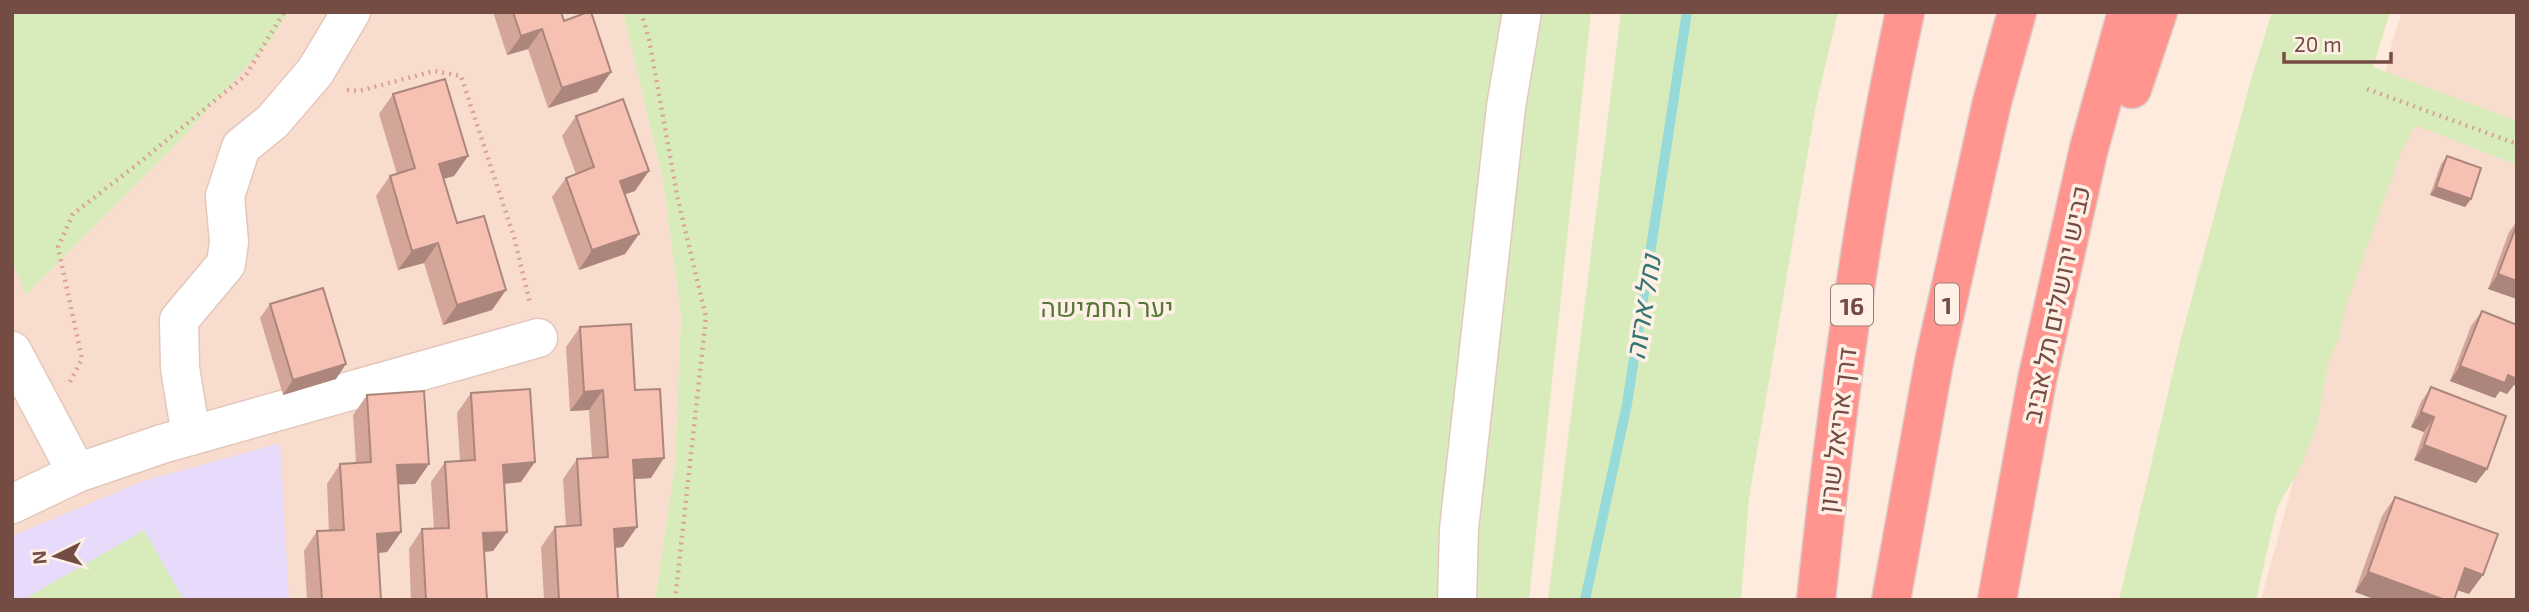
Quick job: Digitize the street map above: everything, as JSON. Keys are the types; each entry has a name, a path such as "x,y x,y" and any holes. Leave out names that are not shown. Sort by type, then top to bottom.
{"highway":[{"name":"דרך אריאל שרון","path":"1816,600 1858,259 1878,139 1905,12"},
{"name":"1","path":"1891,600 1934,362 1992,102 2017,12"},
{"name":"כביש ירושלים תל אביב","path":"1997,600 2037,380 2086,161 2127,12"},
{"path":"2014,506 2071,285 2146,42 2158,12"}],"street":[{"path":"191,436 180,368 179,320 226,264 229,242 225,196 241,147 272,122 315,72 351,12"},
{"path":"1457,600 1460,529 1506,107 1522,12"},
{"path":"15,496 191,436 538,338"},
{"path":"12,351 77,473"}],"path":[{"path":"44,411 64,393 82,359 58,247 73,214 246,75 284,12"},
{"path":"641,12 649,39 678,200 706,317 675,600"},
{"path":"305,84 359,91 434,71 461,76 514,237 538,338"},
{"path":"2367,89 2517,144"}],"shaded area":[{"path":"289,12 623,12 663,180 681,317 675,465 655,600 12,600 12,261 27,294 271,40"},
{"path":"2402,12 2517,12 2517,600 2261,600 2303,445 2392,43"},
{"path":"280,443 289,600 12,600 12,536 143,481"}],"green space":[{"path":"12,12 289,12 271,40 171,150 26,295 12,261"},
{"name":"יער החמישה","path":"623,12 1591,12 1529,600 655,600 675,465 681,317 663,180"},
{"path":"1621,12 1838,12 1816,105 1749,498 1741,600 1548,600"},
{"path":"2272,12 2390,12 2373,67 2517,121 2517,165 2415,125 2402,150 2348,300 2339,338 2329,359 2317,425 2302,464 2277,508 2256,600 2119,600 2181,338"},
{"path":"144,530 184,600 23,600"}],"building":[{"path":"513,12 561,12 564,21 591,12 611,72 562,88 542,29 521,36"},
{"path":"445,79 468,156 439,164 457,223 484,216 506,290 457,305 438,243 412,251 390,176 415,168 393,94"},
{"path":"623,99 649,171 620,181 639,234 592,250 566,178 594,167 576,116"},
{"path":"2447,156 2481,168 2471,199 2436,187"},
{"path":"2517,224 2517,281 2498,274"},
{"path":"323,288 346,364 293,380 270,304"},
{"path":"2482,311 2517,325 2517,379 2508,375 2505,383 2460,366"},
{"path":"631,324 635,390 660,389 664,458 633,460 637,527 614,529 618,599 559,600 555,527 581,525 577,459 608,457 603,390 584,392 580,327"},
{"path":"2431,387 2506,416 2487,469 2424,445 2434,417 2421,412"},
{"path":"530,389 535,462 503,465 507,532 483,533 487,600 426,600 422,529 449,528 445,462 475,460 471,393"},
{"path":"424,391 429,464 397,465 401,532 377,534 381,600 322,600 317,531 344,530 340,464 371,462 367,395"},
{"path":"2395,497 2498,534 2483,575 2465,568 2454,600 2445,600 2368,572"}],"waterway":[{"name":"נחל ארזה","path":"1585,600 1627,404 1687,12"}]}
